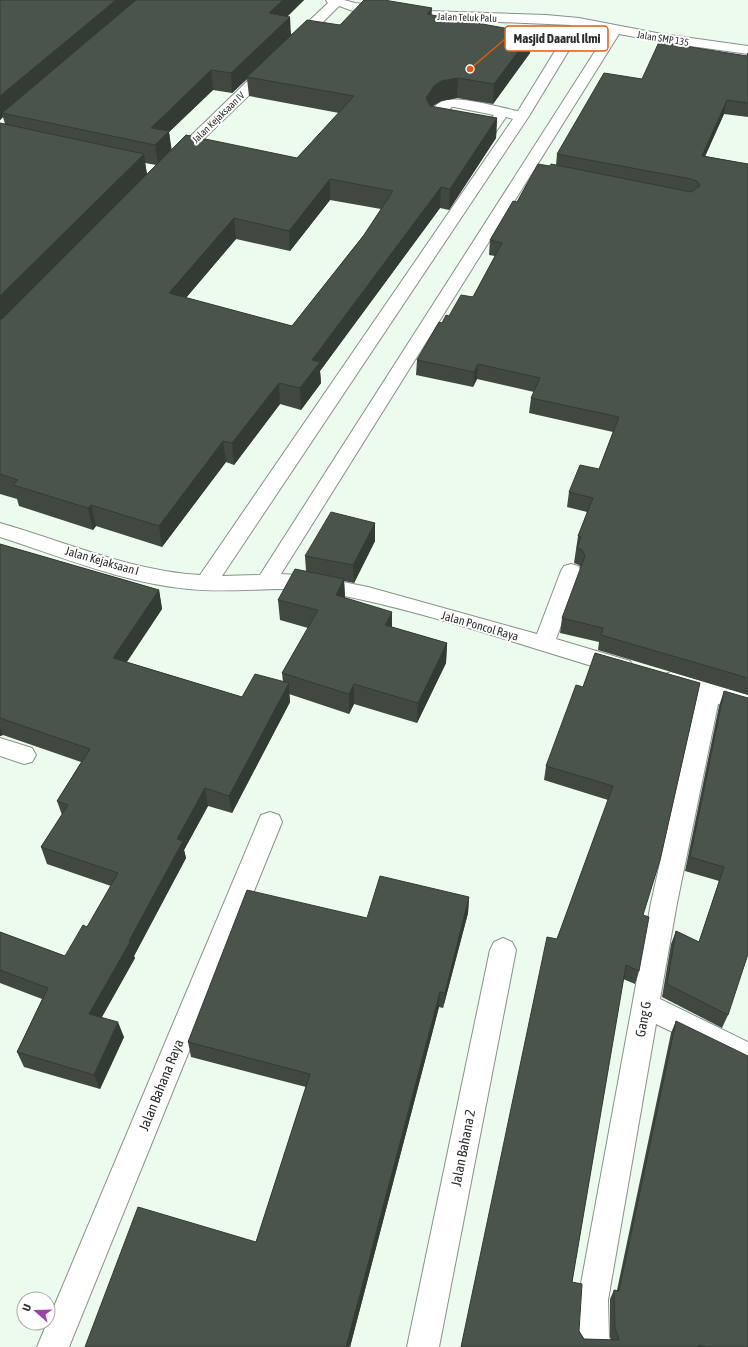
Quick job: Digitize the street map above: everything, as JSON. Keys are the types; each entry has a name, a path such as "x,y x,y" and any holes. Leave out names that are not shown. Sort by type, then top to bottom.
{"street":[{"name":"Jalan Teluk Palu","path":"334,1 366,8 428,15 546,19 579,22"},
{"name":"Jalan Kejaksaan IV","path":"166,167 334,1"},
{"name":"Jalan SMP 135","path":"579,22 615,30 748,50"},
{"path":"265,583 515,166 522,116 579,22"},
{"path":"206,583 615,30"},
{"path":"502,113 522,116"},
{"name":"Jalan Kejaksaan I","path":"0,530 127,570 187,582 206,583"},
{"path":"544,644 571,571"},
{"name":"Jalan Poncol Raya","path":"206,583 296,582 329,586 442,614 748,704"},
{"name":"Gang G","path":"597,1347 593,1339 593,1300 664,903 709,692"},
{"path":"0,747 24,755"},
{"name":"Jalan Bahana Raya","path":"53,1347 270,822"},
{"name":"Jalan Bahana 2","path":"423,1347 503,950"},
{"path":"646,1005 748,1056"}],"building":[{"path":"0,0 116,0 0,96"},
{"path":"136,0 283,0 269,13 290,17 231,73 211,70 151,128 169,131 155,145 2,113"},
{"path":"364,0 384,0 432,8 427,14 532,33 494,84 458,78 441,81 434,86 426,98 430,106 497,118 450,189 441,187 312,360 320,362 300,388 279,383 232,443 223,441 159,526 91,505 88,508 13,485 18,480 0,474 0,319 2,319 186,135 297,158 354,96 247,77 307,20 340,25","holes":["330,179 393,191 364,235 292,326 169,293 234,218 289,231"]},
{"path":"659,42 747,56 748,53 748,103 727,100 702,156 748,164 748,678 601,635 603,628 562,618 585,556 582,550 577,548 581,537 578,536 593,498 569,492 580,465 599,469 619,417 531,398 540,378 478,364 474,372 417,360 439,322 442,323 446,315 449,316 461,295 473,297 502,243 490,240 513,201 517,202 538,164 550,166 551,164 691,192 700,186 697,181 691,179 557,154 604,73 642,79"},
{"path":"0,123 144,154 0,296"},
{"path":"331,512 375,523 353,565 305,556"},
{"path":"0,544 159,590 113,658 242,697 255,674 289,683 229,796 205,788 177,839 183,841 129,941 130,942 89,1014 118,1022 94,1075 17,1052 48,988 0,970 0,932 65,956 83,925 87,927 118,873 41,847 68,805 57,801 90,749 0,718"},
{"path":"295,569 344,579 336,595 392,612 385,625 447,643 418,703 354,684 349,694 282,673 318,610 278,600"},
{"path":"595,653 700,683 660,860 643,915 649,917 639,971 626,965 572,1282 582,1284 579,1331 584,1339 619,1340 615,1328 614,1290 619,1291 676,1021 748,1056 748,1347 706,1347 699,1345 699,1347 461,1347 547,937 557,939 613,786 546,766 576,685 583,687"},
{"path":"724,691 748,698 748,954 728,1015 667,984 676,931 699,942 724,867 690,857"},
{"path":"380,876 469,897 445,993 440,992 346,1347 85,1347 138,1207 256,1242 310,1074 188,1042 247,890 367,918"}],"place":[{"name":"Masjid Daarul Ilmi","path":"470,69"}]}
